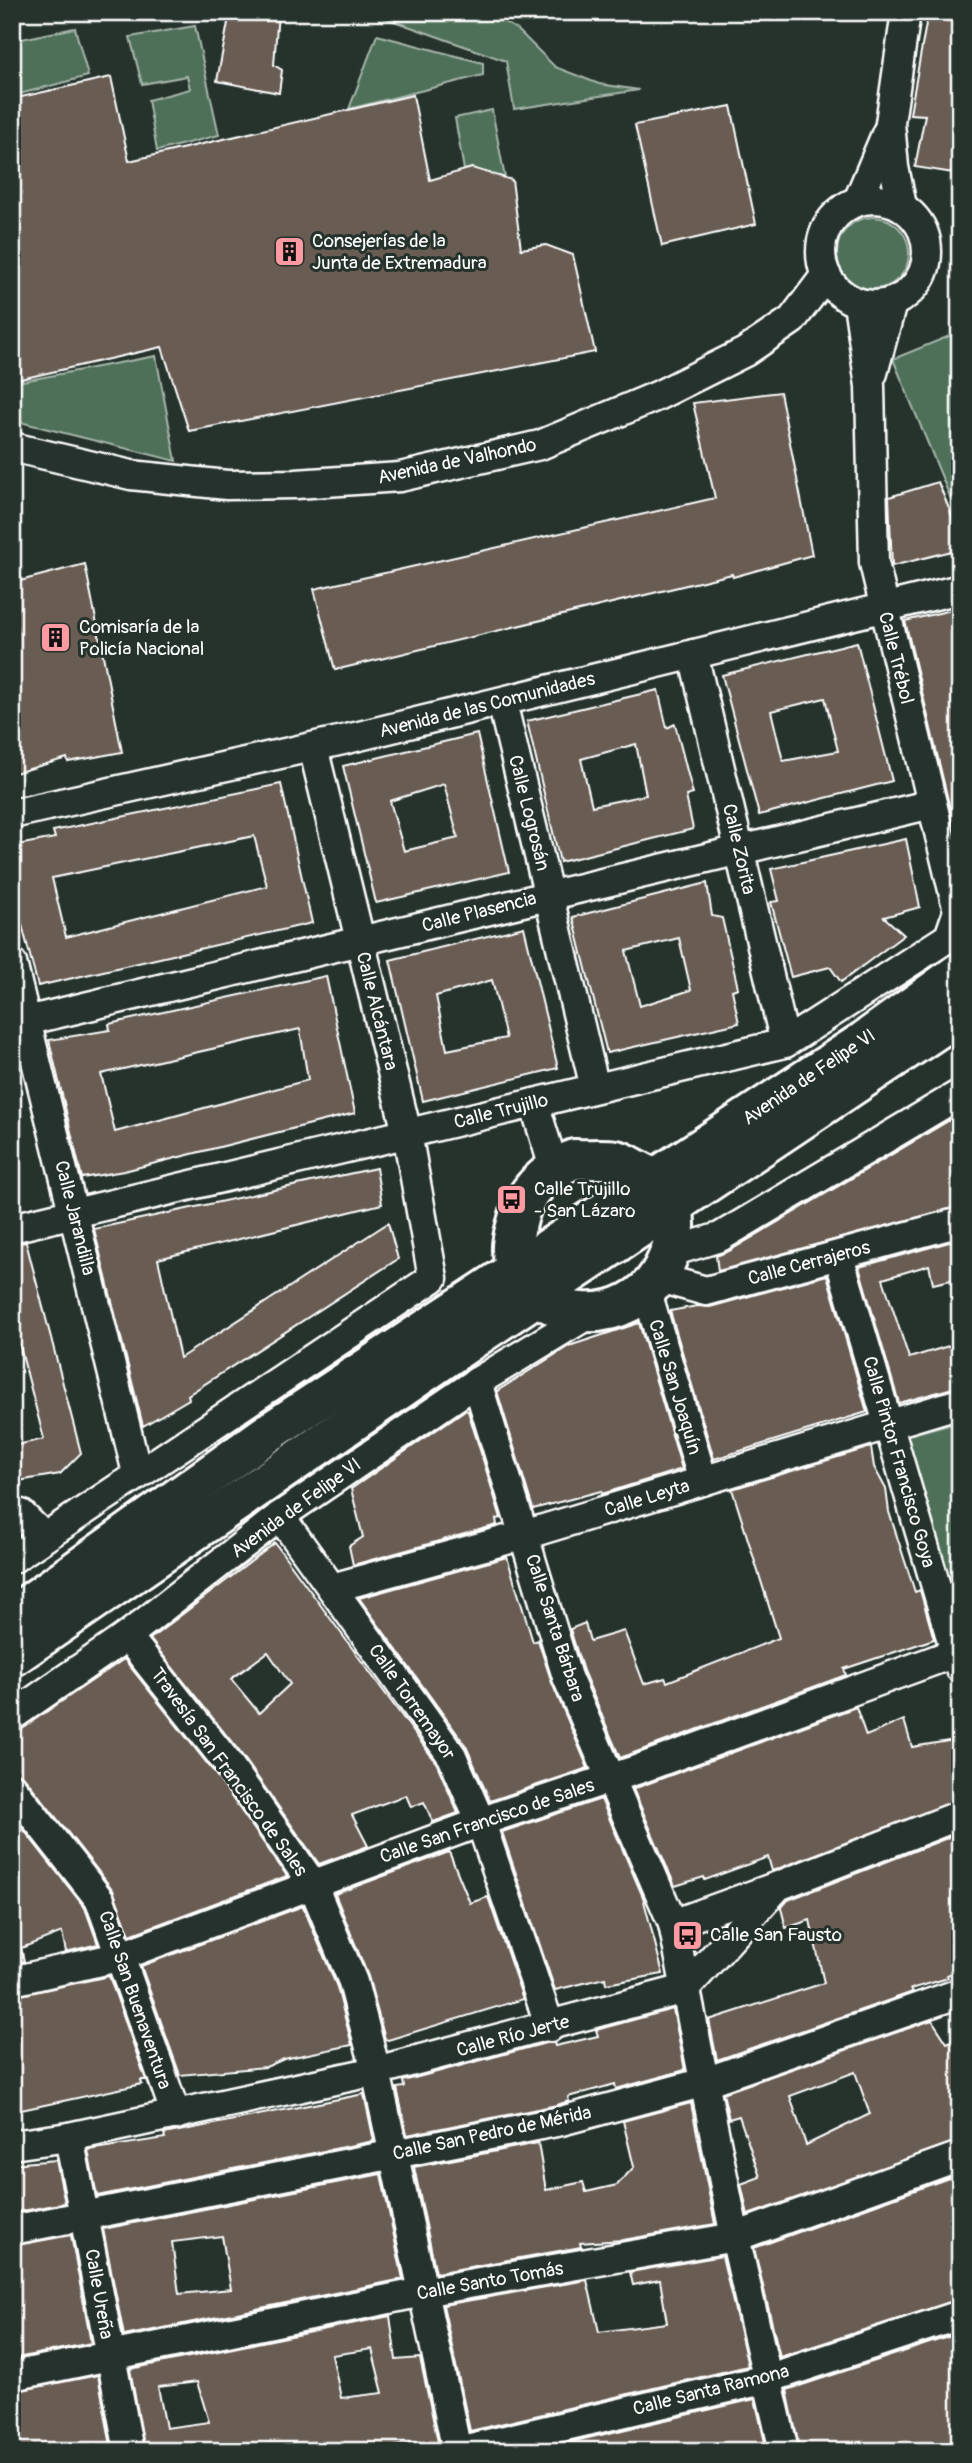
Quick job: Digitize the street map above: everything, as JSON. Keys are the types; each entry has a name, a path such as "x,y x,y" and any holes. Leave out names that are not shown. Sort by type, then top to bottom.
{"highway":[{"name":"Avenida de Felipe VI","path":"664,1192 960,972"},
{"name":"Avenida de Felipe VI","path":"664,1192 960,1014"},
{"path":"574,1159 618,1160 664,1192 676,1225 659,1274 626,1307 589,1314 564,1309 528,1282 512,1248 520,1211 530,1190 554,1168 574,1159"},
{"path":"12,1616 271,1431 528,1282 664,1192"},
{"name":"Avenida de Felipe VI","path":"12,1657 528,1282"}],"street":[{"path":"902,206 894,167 890,123 906,12"},
{"path":"858,201 890,123"},
{"path":"888,200 902,206 923,230 928,256 917,285 892,303 853,300 826,275 821,249 824,234 843,208 858,201 888,200"},
{"name":"Avenida de Valhondo","path":"792,320 826,275"},
{"name":"Avenida de Valhondo","path":"12,447 131,475 227,485 296,484 400,477 540,444 657,396 745,352 792,320 853,300"},
{"name":"Calle Trébol","path":"853,300 870,386 872,533 883,607 958,911 956,925"},
{"name":"Calle Trébol","path":"870,386 892,303"},
{"name":"Avenida de las Comunidades","path":"12,814 313,747 960,589"},
{"name":"Calle Zorita","path":"693,654 785,1043"},
{"name":"Calle Logrosán","path":"502,702 595,1088"},
{"name":"Calle Alcántara","path":"137,1473 433,1278 407,1133 313,747"},
{"name":"Calle Plasencia","path":"26,1021 932,804"},
{"name":"Calle Trujillo","path":"12,1227 785,1043 949,937 956,925"},
{"name":"Calle Jarandilla","path":"12,963 137,1473"},
{"path":"659,1274 960,1094"},
{"path":"534,1103 554,1168"},
{"name":"Calle Cerrajeros","path":"659,1274 706,1290 960,1222"},
{"name":"Calle Pintor Francisco Goya","path":"839,1256 958,1657"},
{"name":"Calle San Joaquín","path":"659,1274 703,1481"},
{"name":"Avenida de Felipe VI","path":"12,1716 127,1636 280,1516 477,1382 589,1314"},
{"name":"Calle Santa Bárbara","path":"477,1382 567,1677 673,1924 685,1989"},
{"name":"Calle Leyta","path":"332,1588 524,1535 960,1403"},
{"path":"12,1559 137,1473"},
{"path":"12,1515 21,1514 44,1537"},
{"name":"Calle Torremayor","path":"280,1516 452,1756 481,1823 550,2026"},
{"name":"Travesía San Francisco de Sales","path":"127,1636 226,1761 312,1883 354,1982 376,2071 457,2451"},
{"name":"Calle San Francisco de Sales","path":"12,1980 118,1957 312,1883 958,1657"},
{"name":"Calle San Buenaventura","path":"12,1788 100,1900 176,2115"},
{"path":"673,1924 960,1815"},
{"path":"778,1886 685,1989 734,2237 784,2451"},
{"name":"Calle Río Jerte","path":"12,2145 69,2137 376,2071 685,1989"},
{"name":"Calle San Pedro de Mérida","path":"12,2230 561,2121 705,2082 960,1993"},
{"name":"Calle Ureña","path":"69,2137 129,2451"},
{"name":"Calle Santo Tomás","path":"12,2376 111,2358 423,2292 734,2237 960,2156"},
{"name":"Calle Santa Ramona","path":"457,2451 767,2379 960,2315"}],"green space":[{"path":"381,12 487,12 518,30 555,67 599,84 639,90 514,109 506,61 380,16"},
{"path":"195,26 219,135 157,151 148,100 190,89 187,76 142,84 130,37"},
{"path":"75,28 88,76 12,96 12,41"},
{"path":"377,35 483,63 483,75 349,109"},
{"path":"492,110 505,178 472,168 464,170 455,118"},
{"path":"873,217 893,223 903,233 909,253 903,273 893,283 873,289 853,283 843,273 837,253 843,233 853,223"},
{"path":"960,328 960,521 893,359 957,333"},
{"path":"156,356 176,461 12,420 12,383"},
{"path":"960,1421 960,1576 943,1581 901,1437"}],"building":[{"path":"230,12 278,12 274,65 282,70 279,93 217,81"},
{"path":"928,12 960,12 960,174 915,167 925,115 910,114"},
{"name":"Consejerías de la Junta de Extremadura","path":"111,77 129,161 413,95 430,180 472,168 512,180 521,249 546,245 573,255 595,352 189,431 162,347 12,381 12,99"},
{"path":"731,106 756,224 662,246 635,125"},
{"path":"780,392 812,555 733,577 732,574 335,670 314,589 715,498 693,403"},
{"path":"938,482 960,535 960,549 892,566 889,497"},
{"name":"Comisaría de la Policía Nacional","path":"85,564 122,752 68,762 67,758 12,774 12,583"},
{"path":"960,608 960,824 954,825 905,621"},
{"path":"857,642 892,781 759,815 722,675","holes":["825,698 838,751 783,761 771,711"]},
{"path":"658,690 667,728 675,724 693,794 686,796 693,829 560,862 527,721","holes":["636,744 646,795 592,806 581,759"]},
{"path":"477,734 509,872 376,903 343,766","holes":["444,784 458,838 404,851 390,801"]},
{"path":"281,784 312,923 38,986 12,887 12,846 55,838 53,831","holes":["254,836 267,886 66,937 52,878"]},
{"path":"906,839 920,907 884,917 904,935 841,982 830,967 791,977 771,902 779,901 771,869"},
{"path":"707,883 712,916 722,918 738,988 732,990 739,1023 607,1053 573,917","holes":["679,938 691,990 640,1006 626,951"]},
{"path":"524,927 558,1068 423,1101 390,960","holes":["492,980 506,1038 447,1050 436,996"]},
{"path":"326,976 355,1113 124,1171 82,1178 49,1040 110,1030 109,1024","holes":["300,1029 308,1080 115,1132 101,1074"]},
{"path":"960,1114 960,1206 718,1271 716,1256 729,1251"},
{"path":"376,1168 382,1204 158,1259 180,1358 388,1223 398,1259 188,1395 189,1399 143,1426 94,1229"},
{"path":"960,1239 960,1278 933,1284 929,1265 883,1279 909,1358 955,1344 960,1359 960,1386 899,1403 859,1267"},
{"path":"26,1242 81,1453 60,1474 12,1482 12,1446 44,1439 12,1316 12,1244"},
{"path":"827,1275 867,1412 714,1459 670,1311 697,1306 710,1307"},
{"path":"639,1323 682,1469 602,1494 601,1491 533,1509 497,1391 569,1346"},
{"path":"465,1410 468,1411 501,1518 496,1519 497,1525 353,1565 349,1546 363,1537 351,1489"},
{"path":"871,1447 874,1467 886,1489 889,1512 915,1592 920,1590 934,1639 844,1669 846,1675 620,1758 583,1671 570,1629 585,1623 590,1641 624,1631 644,1684 665,1678 667,1682 779,1638 732,1489"},
{"path":"275,1543 437,1764 458,1813 433,1822 424,1802 411,1807 406,1795 352,1815 368,1846 319,1864 239,1751 150,1639","holes":["268,1652 290,1684 259,1713 231,1679"]},
{"path":"507,1557 533,1642 538,1640 552,1683 588,1768 490,1801 466,1746 359,1598"},
{"path":"124,1659 213,1771 287,1876 130,1935 113,1890 25,1778 12,1772 12,1735"},
{"path":"856,1707 866,1736 904,1720 912,1747 954,1740 960,1756 960,1799 772,1871 768,1857 705,1880 704,1877 675,1886 633,1789"},
{"path":"601,1799 643,1897 663,1974 606,1984 605,1978 555,1990 502,1832"},
{"path":"12,1815 85,1908 98,1944 66,1952 62,1932 21,1948 24,1961 12,1964"},
{"path":"960,1833 960,1970 947,1975 948,1978 911,1989 913,1992 717,2060 709,2020 824,1983 810,1920 786,1928 781,1908 788,1900"},
{"path":"449,1852 470,1903 488,1897 523,1999 385,2039 368,1976 335,1894"},
{"path":"303,1906 337,1987 352,2045 284,2059 266,2067 180,2075 141,1966"},
{"path":"109,1976 146,2080 141,2080 142,2084 12,2112 12,1997"},
{"path":"673,2009 685,2070 616,2089 615,2084 568,2097 569,2101 557,2105 407,2135 397,2088 404,2087 403,2081 546,2043 554,2043 555,2046 598,2036 596,2030"},
{"path":"932,2020 947,2043 960,2037 960,2140 748,2215 741,2184 760,2177 739,2116 729,2119 723,2093","holes":["855,2072 870,2114 806,2145 790,2096"]},
{"path":"364,2094 374,2141 97,2196 88,2150 165,2138 164,2134"},
{"path":"691,2103 715,2224 623,2240 580,2243 581,2247 436,2273 414,2167 538,2143 546,2190 583,2182 586,2192 617,2185 634,2167 623,2121"},
{"path":"56,2160 65,2203 12,2213 12,2164"},
{"path":"381,2174 403,2279 124,2336 103,2229","holes":["222,2236 231,2289 179,2294 172,2242"]},
{"path":"960,2174 960,2299 780,2357 754,2248"},
{"path":"71,2235 91,2343 12,2359 12,2246"},
{"path":"722,2256 748,2366 470,2431 443,2305 587,2280 599,2332 667,2323 660,2280 633,2285 630,2272"},
{"path":"390,2316 396,2360 420,2358 440,2451 420,2451 419,2442 370,2451 145,2451 130,2369","holes":["372,2349 383,2393 341,2398 332,2355","197,2382 209,2422 166,2428 158,2387"]},
{"path":"960,2333 960,2451 800,2451 787,2390"},
{"path":"98,2375 112,2451 19,2451 17,2431 12,2431 12,2392"},
{"path":"755,2399 767,2451 679,2451 678,2445 666,2448 665,2445 638,2451 532,2451"}],"place":[{"name":"Consejerías de la Junta de Extremadura","path":"289,252"},
{"name":"Comisaría de la Policía Nacional","path":"56,638"},
{"name":"Calle Trujillo - San Lázaro","path":"511,1200"},
{"name":"Calle San Fausto","path":"687,1935"}]}
